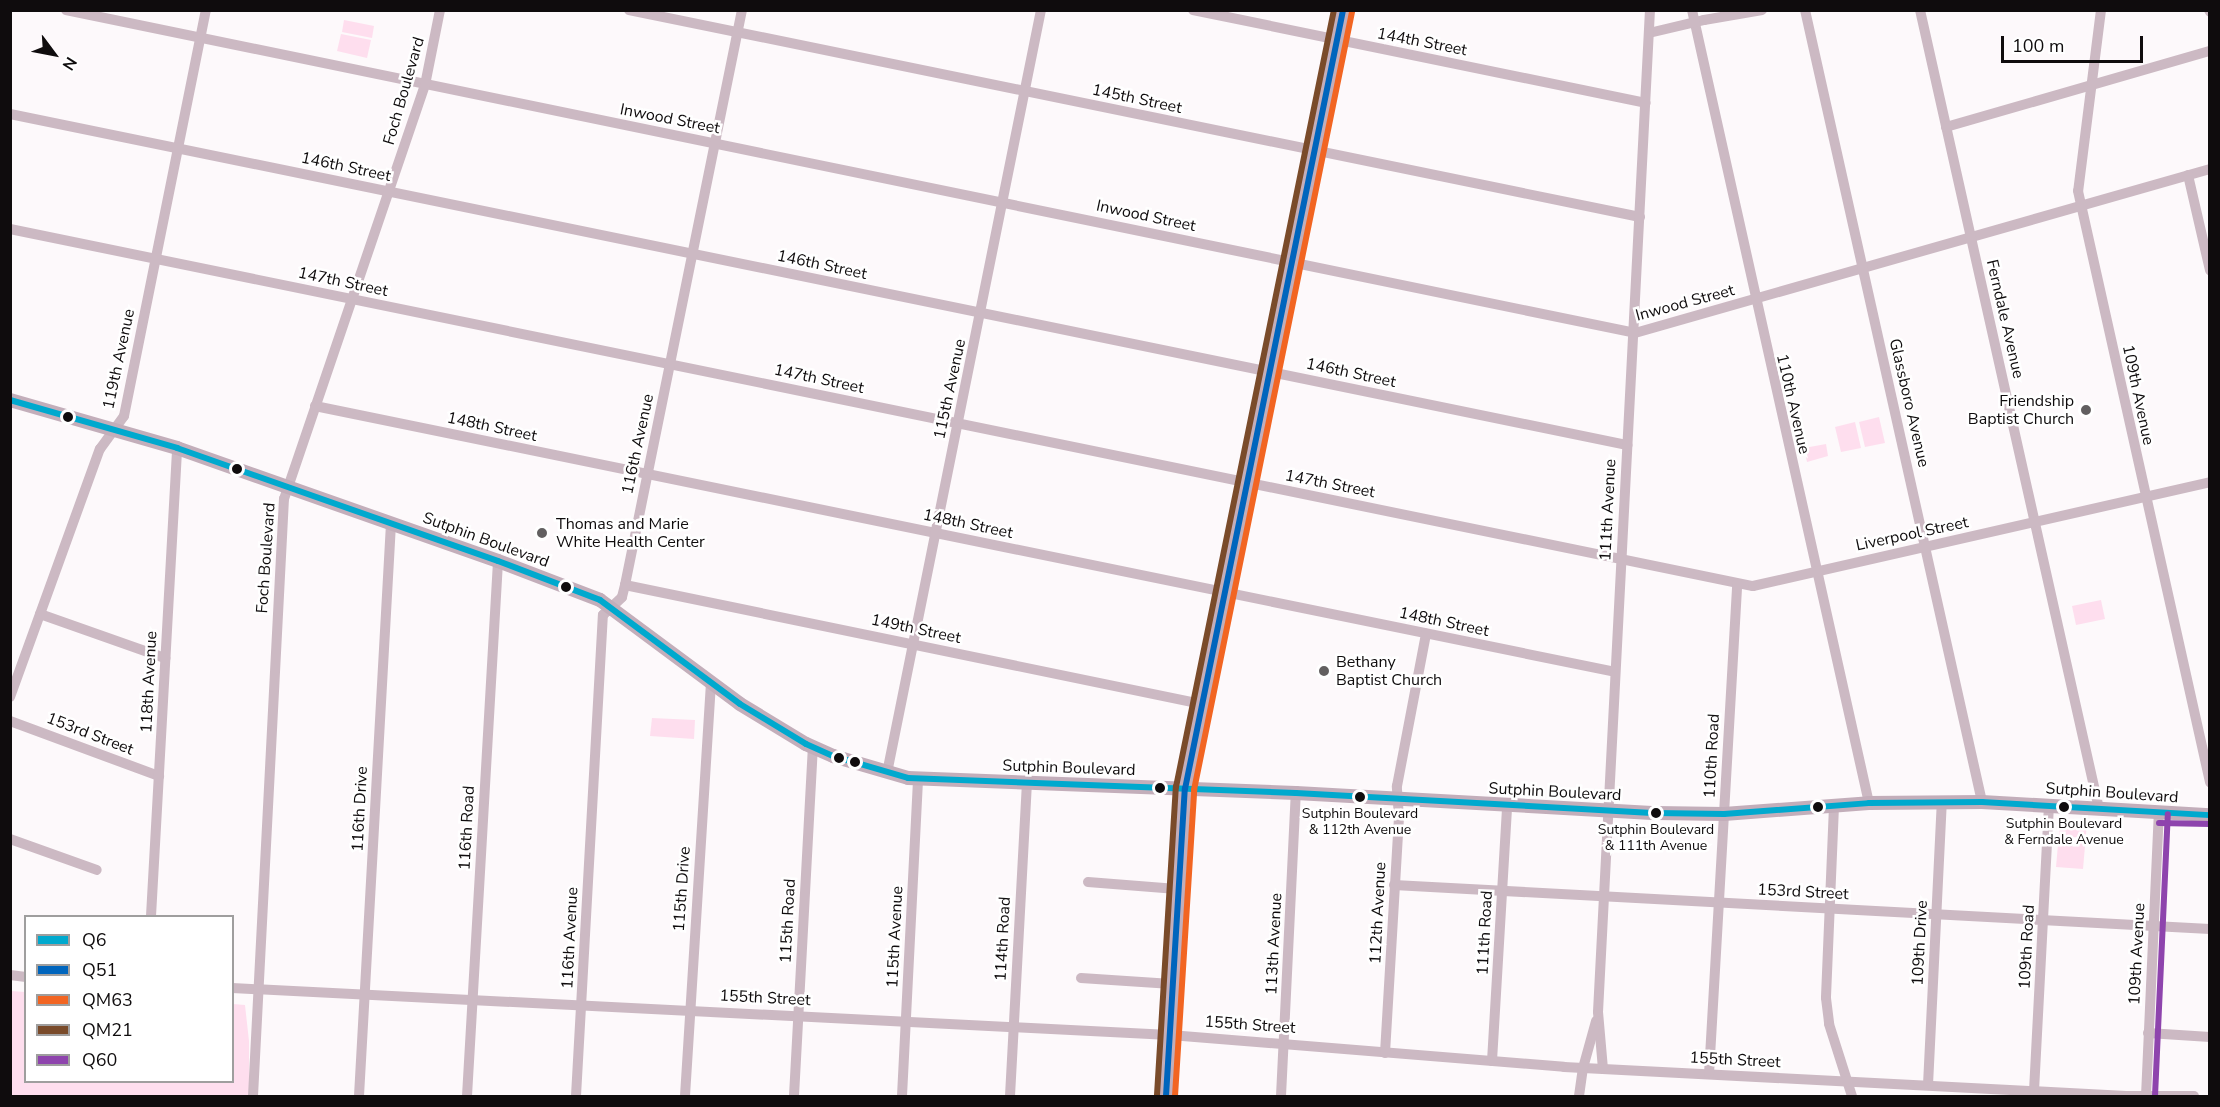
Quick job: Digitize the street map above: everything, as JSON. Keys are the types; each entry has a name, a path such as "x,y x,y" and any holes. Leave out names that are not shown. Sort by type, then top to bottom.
{"main road":[{"path":"1166,1096 1177,889 1185,789 1343,10"},
{"name":"Sutphin Boulevard","path":"10,400 177,448 289,486 498,561 612,607 711,683 813,748 887,773 918,780 1296,793 1608,812 1724,814 1869,803 1982,802 2159,814 2210,814"}],"street":[{"name":"Inwood Street","path":"66,10 1635,333 2210,169"},
{"name":"119th Avenue","path":"10,697 100,449 124,416 206,10"},
{"name":"Foch Boulevard","path":"253,1096 284,499 424,85 440,10"},
{"name":"145th Street","path":"628,10 1640,217"},
{"name":"116th Avenue","path":"576,1096 603,615 622,597 625,585 742,10"},
{"name":"115th Avenue","path":"887,773 1041,10"},
{"name":"144th Street","path":"1193,10 1646,103"},
{"name":"111th Avenue","path":"1603,1069 1598,1012 1650,10"},
{"path":"1686,10 1694,22"},
{"name":"110th Avenue","path":"1692,10 1869,803"},
{"path":"1649,33 1694,22 1762,10"},
{"name":"Glassboro Avenue","path":"1805,10 1927,547 1982,802"},
{"name":"Ferndale Avenue","path":"1920,10 2099,809"},
{"name":"109th Avenue","path":"2101,10 2078,191 2210,782"},
{"path":"1946,127 2210,51"},
{"name":"146th Street","path":"10,114 1627,445"},
{"path":"2188,175 2210,270"},
{"name":"147th Street","path":"10,229 1621,558"},
{"name":"148th Street","path":"315,406 1615,672"},
{"name":"118th Avenue","path":"152,915 177,448"},
{"name":"Liverpool Street","path":"1621,558 1753,586 2210,482"},
{"name":"116th Drive","path":"359,1096 391,523"},
{"name":"116th Road","path":"468,1096 498,561"},
{"name":"110th Road","path":"1709,1074 1737,584"},
{"name":"149th Street","path":"625,585 1201,704"},
{"path":"40,614 165,658"},
{"name":"112th Avenue","path":"1385,1053 1399,818 1396,798 1426,634"},
{"name":"115th Drive","path":"685,1096 711,683"},
{"name":"153rd Street","path":"10,720 159,776"},
{"name":"115th Road","path":"794,1096 813,748"},
{"name":"115th Avenue","path":"902,1096 918,780"},
{"name":"114th Road","path":"1010,1096 1027,783"},
{"name":"113th Avenue","path":"1281,1096 1296,793"},
{"name":"109th Drive","path":"1928,1085 1942,802"},
{"name":"111th Road","path":"1492,1061 1508,806"},
{"name":"109th Road","path":"2034,1091 2049,806"},
{"path":"1834,807 1826,998 1829,1024 1852,1096"},
{"name":"109th Avenue","path":"2146,1096 2159,814"},
{"path":"10,839 97,870"},
{"path":"1088,882 1177,889"},
{"name":"153rd Street","path":"1394,885 2210,929"},
{"path":"1081,978 1172,984"},
{"name":"155th Street","path":"234,988 473,998 1170,1035 1284,1042 1385,1053 1583,1068 2034,1091 2194,1096"},
{"name":"111th Avenue","path":"1579,1096 1583,1068 1598,1012"},
{"path":"2148,1033 2210,1037"}],"shaded area":[{"path":"344,20 374,26 372,38 342,32"},
{"path":"341,34 371,40 367,58 337,51"},
{"path":"1879,417 1885,443 1865,447 1859,422"},
{"path":"1855,422 1861,448 1841,452 1835,427"},
{"path":"1826,444 1828,456 1807,462 1804,448"},
{"path":"2101,600 2105,619 2076,625 2072,606"},
{"path":"652,718 695,720 694,739 650,736"},
{"path":"2060,822 2087,823 2083,869 2056,867"},
{"path":"11,991 24,992 24,1083 234,1083 234,1004 245,1005 249,1041 249,1096 11,1096"}],"transit line":[{"name":"QM21","path":"1157,1095 1176,787 1334,10"},
{"name":"Q51","path":"1166,1096 1185,789 1343,10"},
{"name":"QM63","path":"1175,1096 1194,790 1352,12"},
{"name":"Q6","path":"10,400 177,448 498,561 600,600 740,704 806,744 833,756 908,778 1296,793 1656,813 1724,814 1869,803 1982,802 2210,815"},
{"name":"Q60","path":"2155,1096 2168,814"},
{"name":"Q60","path":"2159,823 2210,824"}],"place":[{"name":"Friendship Baptist Church","path":"2086,410"},
{"name":"Thomas and Marie White Health Center","path":"542,533"},
{"name":"Bethany Baptist Church","path":"1324,671"},
{"name":"Sutphin Boulevard & 112th Avenue","path":"1360,797"},
{"name":"Sutphin Boulevard & Ferndale Avenue","path":"2064,807"},
{"name":"Sutphin Boulevard & 111th Avenue","path":"1656,813"}]}
